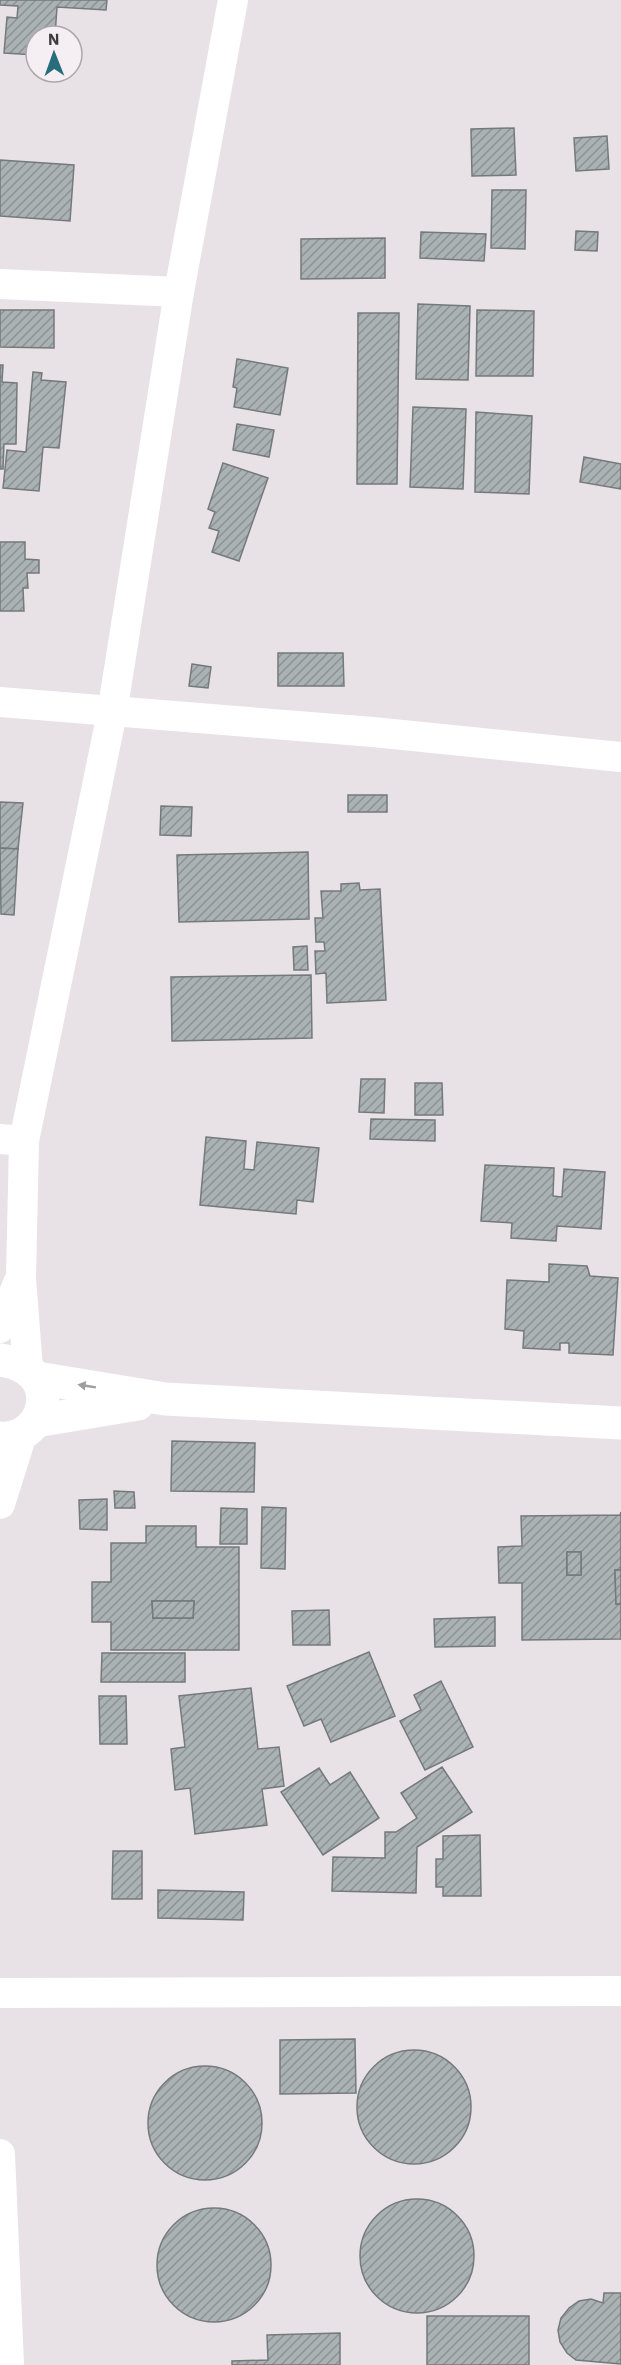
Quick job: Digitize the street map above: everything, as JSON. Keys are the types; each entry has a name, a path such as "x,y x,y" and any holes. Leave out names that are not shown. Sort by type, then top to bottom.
{"street":[{"path":"0,1504 20,1431 42,1407 42,1392 22,1369 21,1278 12,1140 112,712 179,292 233,0"},
{"path":"0,284 179,292"},
{"path":"0,702 373,732 621,757"},
{"path":"0,1328 21,1278"},
{"path":"22,1369 165,1399 621,1424"},
{"path":"20,1431 165,1399"},
{"path":"0,1993 621,1991"},
{"path":"0,2154 9,2365"}],"building":[{"path":"0,0 107,0 106,10 57,7 56,24 24,24 24,54 4,53 7,17 17,18 18,6 0,5"},
{"path":"514,128 516,175 472,176 471,129"},
{"path":"607,136 609,169 576,171 574,138"},
{"path":"0,160 74,165 70,221 0,216"},
{"path":"492,190 526,190 525,249 491,248"},
{"path":"576,231 598,232 597,251 575,250"},
{"path":"421,232 486,234 484,261 420,258"},
{"path":"385,238 385,278 301,279 301,239"},
{"path":"418,304 470,306 468,380 416,379"},
{"path":"0,310 54,310 54,348 0,347"},
{"path":"477,310 534,311 533,376 476,376"},
{"path":"358,313 399,313 397,484 357,484"},
{"path":"237,359 288,368 280,415 234,407 237,388 233,387"},
{"path":"0,365 3,365 2,382 17,383 16,444 4,444 3,469 0,469"},
{"path":"33,372 42,373 41,380 66,382 59,448 43,447 39,491 3,488 7,450 26,452"},
{"path":"413,407 466,409 463,489 410,487"},
{"path":"476,412 532,416 529,494 475,492"},
{"path":"237,424 274,430 269,457 233,450"},
{"path":"584,457 621,464 621,489 580,482"},
{"path":"223,463 268,478 239,561 212,552 219,531 209,528 215,512 208,509"},
{"path":"0,542 25,542 25,559 39,560 39,573 27,573 28,588 23,588 24,611 0,611"},
{"path":"278,653 343,653 344,686 278,686"},
{"path":"192,664 211,667 208,688 189,686"},
{"path":"348,795 387,795 387,812 348,812"},
{"path":"0,802 23,803 18,849 0,848"},
{"path":"161,806 192,807 191,836 160,835"},
{"path":"0,848 18,849 14,915 1,914"},
{"path":"308,852 309,919 179,922 177,855"},
{"path":"359,883 360,890 380,889 386,1000 327,1003 326,973 316,974 315,951 325,951 324,942 316,942 315,918 323,918 321,891 341,891 341,884"},
{"path":"307,946 308,970 294,970 293,947"},
{"path":"311,975 312,1038 172,1041 171,977"},
{"path":"361,1079 385,1079 384,1113 359,1112"},
{"path":"415,1083 442,1083 443,1115 415,1115"},
{"path":"371,1119 435,1120 435,1141 370,1139"},
{"path":"206,1137 246,1141 244,1169 254,1170 257,1142 319,1148 313,1202 297,1200 296,1214 200,1205"},
{"path":"485,1165 554,1168 553,1196 562,1197 564,1169 605,1172 601,1229 557,1226 556,1241 511,1238 512,1223 481,1221"},
{"path":"549,1264 587,1266 590,1276 618,1278 613,1355 569,1353 569,1343 560,1343 560,1350 523,1348 524,1331 505,1329 507,1280 549,1282"},
{"path":"172,1441 255,1443 254,1492 171,1491"},
{"path":"114,1491 134,1492 135,1508 115,1508"},
{"path":"107,1499 107,1530 80,1529 79,1500"},
{"path":"262,1507 286,1508 285,1569 261,1568"},
{"path":"221,1508 247,1509 247,1544 220,1544"},
{"path":"621,1512 621,1570 615,1570 616,1604 621,1604 621,1639 522,1640 522,1583 499,1583 498,1547 522,1546 521,1516 620,1515","holes":["567,1552 581,1552 581,1575 567,1575"]},
{"path":"146,1526 196,1526 196,1547 239,1547 239,1650 111,1650 111,1622 92,1622 92,1582 111,1582 111,1543 146,1543","holes":["152,1601 194,1601 193,1618 153,1618"]},
{"path":"567,1552 581,1552 581,1575 567,1575"},
{"path":"615,1570 621,1570 621,1604 616,1604"},
{"path":"152,1601 194,1601 193,1618 153,1618"},
{"path":"329,1610 330,1645 293,1645 292,1611"},
{"path":"495,1617 495,1646 435,1647 434,1619"},
{"path":"369,1652 395,1716 331,1742 321,1719 304,1726 287,1686"},
{"path":"102,1653 185,1653 185,1682 101,1682"},
{"path":"441,1681 473,1747 425,1770 400,1721 421,1710 414,1695"},
{"path":"251,1688 258,1749 279,1747 284,1786 262,1789 267,1825 195,1834 190,1788 175,1790 171,1749 185,1747 179,1696"},
{"path":"99,1696 126,1696 127,1744 100,1744"},
{"path":"442,1767 472,1812 417,1847 416,1893 332,1891 333,1857 385,1858 385,1832 396,1832 417,1818 401,1793"},
{"path":"319,1768 330,1785 350,1772 379,1818 323,1855 281,1792"},
{"path":"480,1835 481,1896 443,1896 443,1887 436,1887 436,1859 443,1859 443,1836"},
{"path":"113,1851 142,1851 142,1899 112,1899"},
{"path":"158,1890 244,1892 243,1920 158,1918"},
{"path":"355,2039 356,2093 280,2094 280,2040"},
{"path":"414,2050 436,2055 454,2067 466,2085 471,2107 466,2129 454,2147 436,2159 414,2164 392,2159 374,2147 362,2129 357,2107 362,2085 374,2067 392,2055"},
{"path":"205,2066 227,2071 245,2083 257,2101 262,2123 257,2145 245,2163 227,2175 205,2180 183,2175 165,2163 153,2145 148,2123 153,2101 165,2083 183,2071"},
{"path":"417,2199 439,2204 457,2216 469,2234 474,2256 469,2278 457,2296 439,2308 417,2313 395,2308 377,2296 365,2278 360,2256 365,2234 377,2216 395,2204"},
{"path":"214,2208 236,2213 254,2225 266,2243 271,2265 266,2287 254,2305 236,2317 214,2322 192,2317 174,2305 162,2287 157,2265 162,2243 174,2225 192,2213"},
{"path":"604,2293 621,2293 621,2364 576,2360 567,2353 560,2342 558,2330 561,2318 569,2308 579,2301 591,2299 603,2303"},
{"path":"427,2316 529,2316 529,2365 427,2365"},
{"path":"340,2333 340,2365 232,2365 232,2361 268,2360 267,2335"}]}
